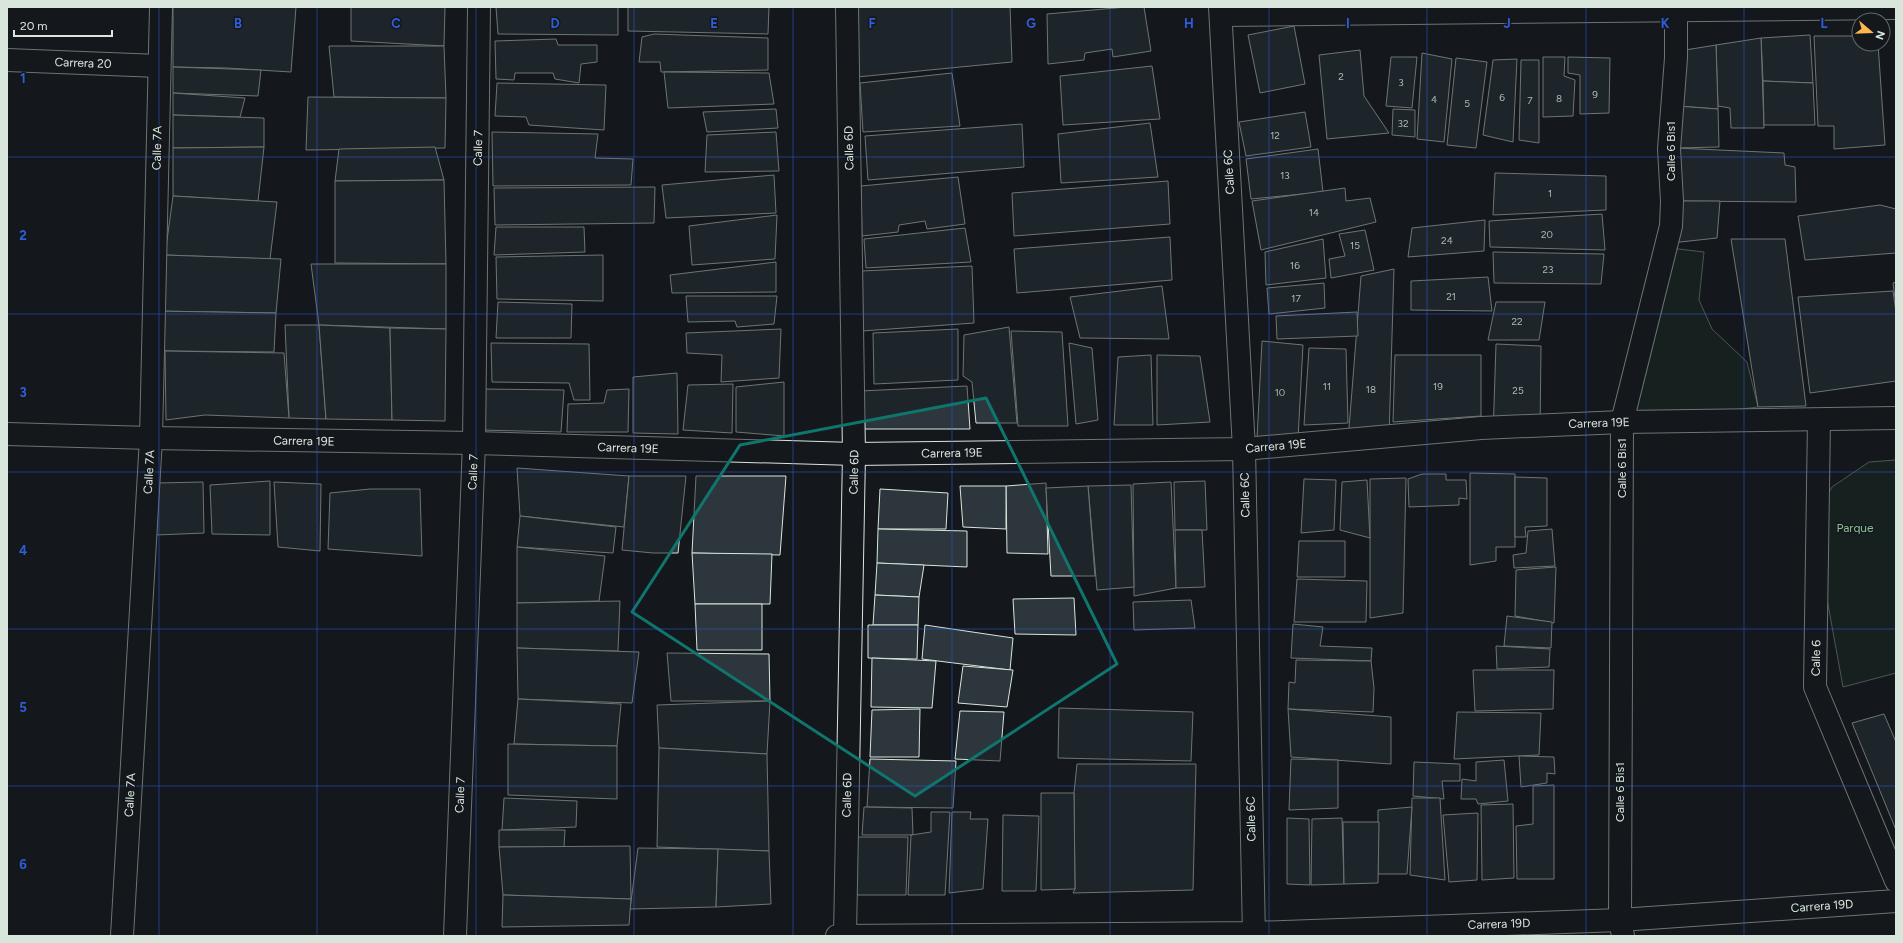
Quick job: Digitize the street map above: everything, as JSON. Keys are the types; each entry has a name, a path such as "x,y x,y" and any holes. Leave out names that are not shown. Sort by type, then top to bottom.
{"street":[{"name":"Calle 7A","path":"122,936 151,438 161,7"},
{"name":"Calle 7","path":"455,936 474,443 479,7"},
{"name":"Calle 6D","path":"845,936 854,454 847,7"},
{"path":"1221,11 1896,8"},
{"name":"Calle 6 Bis1","path":"1621,928 1622,422 1671,226 1672,201 1669,149 1676,58 1677,9"},
{"name":"Calle 6C","path":"1221,11 1244,449 1254,934"},
{"name":"Carrera 20","path":"7,60 159,66"},
{"name":"Carrera 19E","path":"7,434 151,438 474,443 854,454 1244,449 1481,428 1622,422 1896,418"},
{"name":"Calle 6","path":"1819,420 1815,687 1896,881"},
{"name":"Carrera 19D","path":"837,936 1254,934 1621,928 1896,901"}],"highlighted area":[{"path":"986,398 1117,664 915,796 632,612 740,445"}],"green space":[{"path":"1670,248 1704,252 1699,300 1712,329 1747,362 1758,407 1653,420 1634,417 1632,404 1661,314"},
{"name":"Parque","path":"1896,460 1896,673 1843,687 1813,522 1832,487 1869,462"}],"building":[{"path":"173,7 296,7 291,72 226,68 173,67"},
{"path":"351,7 445,7 444,46 351,41"},
{"path":"496,7 618,7 618,35 498,34"},
{"path":"628,7 769,7 768,34 628,31"},
{"path":"856,7 1010,7 1012,62 857,77"},
{"path":"1127,7 1144,7 1151,51 1113,57 1112,49 1085,53 1084,60 1048,64 1047,14"},
{"path":"1294,26 1305,84 1260,93 1248,35"},
{"path":"654,34 768,38 768,70 661,72 660,62 639,62 642,37"},
{"path":"1810,35 1813,83 1763,81 1761,38"},
{"path":"1814,36 1851,36 1851,52 1879,52 1885,145 1834,149 1834,126 1818,126"},
{"path":"1761,38 1764,128 1731,128 1730,108 1718,106 1716,45"},
{"path":"556,39 558,45 597,45 597,62 581,64 579,83 555,79 553,73 515,73 514,80 496,79 495,41"},
{"path":"1716,45 1718,109 1677,106 1679,51"},
{"path":"329,46 444,46 446,98 334,97"},
{"path":"1360,50 1364,96 1389,133 1327,139 1319,55"},
{"path":"1422,53 1452,59 1444,142 1417,139"},
{"path":"1391,57 1417,57 1412,108 1386,106"},
{"path":"1543,57 1565,57 1564,76 1575,80 1573,116 1543,117"},
{"path":"1568,57 1610,58 1609,113 1580,114 1580,75 1568,73"},
{"path":"1456,58 1487,62 1476,148 1447,145"},
{"path":"1517,59 1513,142 1483,135 1493,60"},
{"path":"1521,60 1539,60 1539,143 1519,140"},
{"path":"1152,66 1160,119 1063,125 1060,76"},
{"path":"173,67 261,70 258,96 173,93"},
{"path":"664,72 769,73 774,104 668,108"},
{"path":"952,73 960,126 863,132 860,83"},
{"path":"1763,81 1813,83 1815,125 1764,125"},
{"path":"497,83 606,85 604,130 529,125 526,117 495,116"},
{"path":"173,93 245,98 240,117 173,115"},
{"path":"308,97 446,98 445,148 306,150"},
{"path":"1677,106 1718,109 1719,147 1676,148"},
{"path":"776,109 778,128 707,132 703,112"},
{"path":"1393,109 1415,110 1415,137 1392,135"},
{"path":"1305,112 1311,147 1246,156 1239,122"},
{"path":"173,115 264,118 264,147 173,148"},
{"path":"1150,123 1158,177 1061,183 1058,134"},
{"path":"1022,124 1024,167 868,180 865,136"},
{"path":"492,132 598,134 595,158 633,159 631,185 493,186"},
{"path":"776,132 779,171 705,172 707,135"},
{"path":"264,147 258,201 173,196 173,148"},
{"path":"435,147 444,180 335,181 339,149"},
{"path":"1676,148 1784,153 1785,165 1795,167 1796,202 1675,201"},
{"path":"1318,149 1323,192 1251,199 1246,159"},
{"path":"1495,173 1606,176 1606,210 1493,215"},
{"path":"774,175 776,213 666,218 662,185"},
{"path":"958,177 965,224 927,229 925,221 899,225 898,232 862,236 861,186"},
{"path":"444,180 446,264 335,263 335,181"},
{"path":"1168,181 1170,224 1014,236 1012,193"},
{"path":"655,187 654,223 495,225 494,188"},
{"path":"1345,188 1346,201 1370,198 1376,222 1261,250 1252,201"},
{"path":"173,196 277,202 270,259 165,255"},
{"path":"1675,201 1720,201 1717,238 1671,243"},
{"path":"1880,205 1896,209 1896,253 1805,260 1798,216"},
{"path":"1602,214 1605,250 1490,247 1489,221"},
{"path":"777,215 775,259 692,265 689,226"},
{"path":"1485,220 1484,251 1408,257 1412,228"},
{"path":"496,227 584,227 585,252 494,255"},
{"path":"965,228 971,262 866,268 864,239"},
{"path":"1365,230 1374,270 1331,278 1329,259 1345,256 1339,234"},
{"path":"1170,237 1172,280 1017,293 1014,249"},
{"path":"1323,239 1326,278 1266,285 1265,252"},
{"path":"1731,239 1785,239 1806,406 1758,407"},
{"path":"1493,252 1604,254 1601,284 1494,283"},
{"path":"165,255 281,259 276,313 155,311"},
{"path":"603,255 603,301 497,299 496,257"},
{"path":"776,262 776,292 672,293 670,275"},
{"path":"311,264 446,264 446,329 319,325"},
{"path":"972,266 974,323 862,331 861,271"},
{"path":"1394,269 1389,437 1348,441 1361,276"},
{"path":"1488,277 1492,311 1411,310 1411,281"},
{"path":"1896,282 1896,306 1893,283"},
{"path":"1324,283 1325,308 1269,314 1267,288"},
{"path":"1162,286 1169,339 1080,338 1070,297"},
{"path":"1893,291 1896,312 1896,381 1810,393 1798,297"},
{"path":"686,296 777,296 774,324 737,327 735,321 688,322"},
{"path":"498,302 572,304 571,338 496,338"},
{"path":"1496,302 1545,302 1539,340 1488,340"},
{"path":"155,311 276,313 274,352 165,351"},
{"path":"1357,312 1358,336 1277,339 1276,316"},
{"path":"285,325 319,325 326,419 289,418"},
{"path":"319,325 390,328 392,420 326,419"},
{"path":"1009,327 1017,423 976,423 972,382 963,376 964,335"},
{"path":"390,328 446,329 445,421 392,420"},
{"path":"781,329 779,378 721,382 722,355 687,353 686,333"},
{"path":"958,329 958,380 874,384 873,333"},
{"path":"1011,331 1062,332 1068,426 1018,426"},
{"path":"1262,341 1303,345 1298,439 1257,439"},
{"path":"491,343 589,344 590,400 574,400 569,383 492,382"},
{"path":"1069,343 1092,348 1098,420 1076,424"},
{"path":"1496,344 1541,346 1540,433 1493,436"},
{"path":"1309,348 1346,349 1348,423 1304,425"},
{"path":"165,351 284,353 289,418 205,415 166,420"},
{"path":"1151,355 1153,425 1114,425 1118,357"},
{"path":"1157,355 1200,356 1210,422 1157,425"},
{"path":"1395,355 1481,355 1481,416 1393,422"},
{"path":"677,373 678,434 633,433 633,377"},
{"path":"784,382 784,436 736,432 736,387"},
{"path":"733,384 732,433 683,430 688,385"},
{"path":"967,386 970,429 860,429 860,391"},
{"path":"482,389 564,390 561,432 480,430"},
{"path":"629,389 628,432 567,432 568,404 604,403 607,390"},
{"path":"517,468 629,476 624,527 520,516"},
{"path":"1470,473 1515,474 1515,547 1496,547 1496,561 1470,565"},
{"path":"1422,474 1446,474 1446,480 1466,480 1467,499 1459,498 1459,505 1409,507 1408,479"},
{"path":"629,476 686,476 678,553 653,553 622,550"},
{"path":"696,476 786,476 780,555 692,553"},
{"path":"1515,477 1547,478 1547,526 1525,527 1526,537 1515,537"},
{"path":"1406,478 1403,613 1370,618 1370,479"},
{"path":"1304,479 1336,480 1334,530 1301,533"},
{"path":"1367,480 1370,538 1340,530 1342,482"},
{"path":"270,481 270,535 212,534 210,485"},
{"path":"1205,481 1207,530 1175,530 1174,482"},
{"path":"203,482 204,533 156,535 158,483"},
{"path":"274,482 321,484 320,551 278,547"},
{"path":"1171,482 1176,588 1134,596 1133,484"},
{"path":"1046,483 1048,554 1007,553 1006,486"},
{"path":"1131,485 1134,587 1097,590 1088,486"},
{"path":"960,486 1006,486 1006,529 963,527"},
{"path":"1088,486 1095,576 1051,576 1046,488"},
{"path":"370,489 420,489 422,556 328,549 330,493"},
{"path":"880,489 948,493 946,529 878,529"},
{"path":"520,516 616,527 613,553 517,547"},
{"path":"878,529 967,531 967,567 877,563"},
{"path":"1552,529 1555,566 1514,568 1513,555 1526,553 1528,531"},
{"path":"1175,530 1202,530 1205,587 1176,588"},
{"path":"1299,541 1345,541 1345,577 1297,577"},
{"path":"517,547 605,556 599,601 517,603"},
{"path":"692,553 772,554 770,604 695,604"},
{"path":"877,563 924,565 919,597 875,595"},
{"path":"1556,567 1554,623 1515,616 1516,570"},
{"path":"1297,579 1367,581 1366,622 1294,622"},
{"path":"875,595 919,597 918,625 873,625"},
{"path":"1074,598 1076,635 1015,634 1013,599"},
{"path":"1191,600 1195,628 1134,630 1133,602"},
{"path":"620,601 618,651 517,648 517,603"},
{"path":"695,604 762,604 762,650 697,650"},
{"path":"1507,616 1552,622 1551,648 1504,646"},
{"path":"1293,624 1323,627 1320,646 1372,648 1371,661 1291,658"},
{"path":"868,625 918,625 917,659 868,658"},
{"path":"925,625 1013,638 1010,670 922,659"},
{"path":"1496,646 1550,649 1549,667 1497,669"},
{"path":"517,648 639,652 632,703 518,699"},
{"path":"667,653 769,654 770,701 671,701"},
{"path":"872,658 936,661 932,708 871,707"},
{"path":"1296,660 1371,661 1374,688 1373,712 1288,709 1289,682 1295,683"},
{"path":"963,666 1013,670 1007,707 958,703"},
{"path":"1473,670 1554,670 1553,709 1475,711"},
{"path":"518,699 621,704 617,746 514,744"},
{"path":"770,701 767,754 659,748 657,705"},
{"path":"1059,708 1193,712 1191,761 1058,758"},
{"path":"920,709 919,757 870,757 872,710"},
{"path":"1288,709 1391,717 1391,764 1291,757"},
{"path":"960,711 1004,712 1000,761 955,759"},
{"path":"1457,712 1541,713 1539,755 1454,759"},
{"path":"1884,714 1896,742 1896,830 1852,723"},
{"path":"508,744 617,746 617,799 508,795"},
{"path":"659,748 767,754 769,851 657,847"},
{"path":"1519,756 1554,757 1555,774 1547,773 1547,783 1521,787"},
{"path":"870,759 956,761 953,808 867,807"},
{"path":"1291,759 1338,760 1338,808 1289,810"},
{"path":"1504,760 1508,801 1478,804 1476,799 1461,799 1462,779 1476,781 1476,762"},
{"path":"1414,762 1460,764 1460,781 1442,781 1444,799 1413,796"},
{"path":"1077,764 1196,764 1193,890 1073,893 1075,889 1074,793"},
{"path":"1554,785 1554,879 1517,879 1516,826 1533,824 1533,786"},
{"path":"1041,793 1074,793 1075,889 1041,890"},
{"path":"504,798 577,801 576,827 502,830"},
{"path":"1412,798 1440,798 1445,880 1410,875"},
{"path":"1513,804 1514,878 1482,880 1481,805"},
{"path":"864,807 912,808 913,835 862,835"},
{"path":"1412,807 1407,874 1378,874 1378,810"},
{"path":"931,812 950,812 945,895 908,895 911,835 931,832"},
{"path":"952,812 971,812 970,819 988,819 983,889 949,893"},
{"path":"1478,813 1477,880 1449,882 1443,815"},
{"path":"1003,815 1039,816 1036,891 1002,891"},
{"path":"1287,818 1309,819 1310,885 1287,884"},
{"path":"1342,818 1344,884 1311,885 1312,819"},
{"path":"1343,822 1379,822 1378,883 1344,884"},
{"path":"499,830 565,830 564,847 499,847"},
{"path":"854,837 908,837 906,895 857,895"},
{"path":"630,846 631,899 503,895 499,847"},
{"path":"638,848 718,849 716,907 630,909"},
{"path":"718,849 769,851 771,904 716,907"},
{"path":"503,895 631,899 629,925 502,927"}]}
